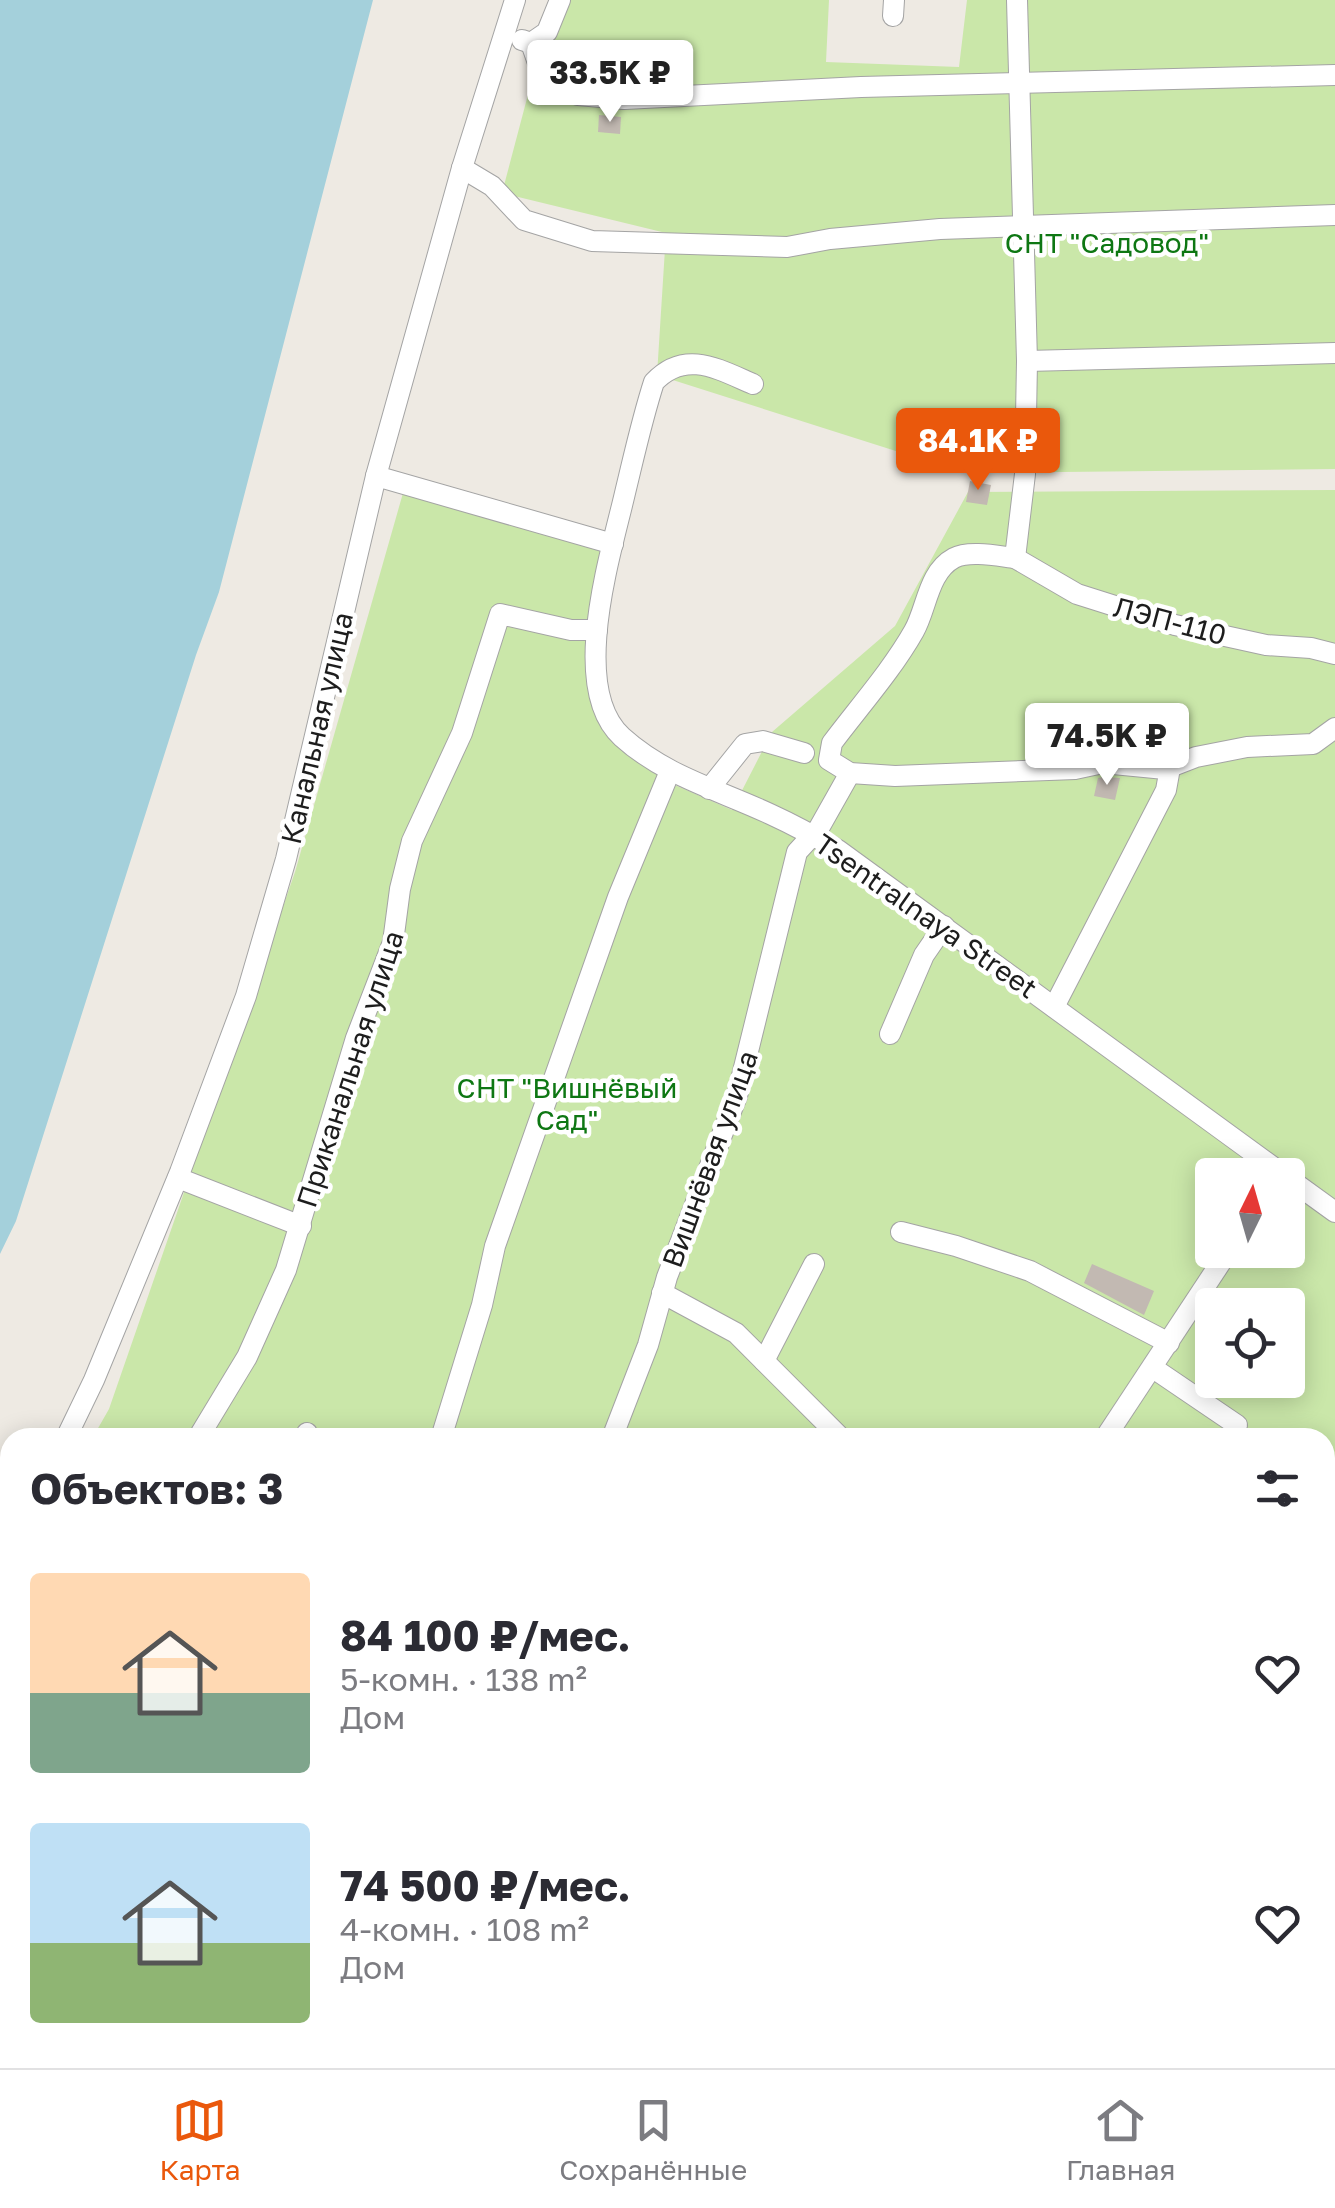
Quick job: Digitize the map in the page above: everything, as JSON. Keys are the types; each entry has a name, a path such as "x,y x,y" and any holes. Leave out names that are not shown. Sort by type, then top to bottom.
{"street":[{"name":"Канальная улица","path":"71,1428 178,1178 246,996 266,930 376,476 462,168 515,0"},
{"path":"531,43 547,32 560,0"},
{"path":"1017,0 1027,361 1024,474 1015,558 968,555 955,557 946,565 932,584 914,632 832,743 828,756 832,764 850,772 906,776 1075,769 1103,763 1170,768 1246,747 1314,744 1335,728"},
{"path":"506,35 531,43"},
{"path":"531,43 539,66 562,90 609,98 661,100 861,87 1335,74"},
{"path":"462,168 492,186 524,220 592,241 787,247 940,229 1335,214"},
{"path":"1027,361 1335,353"},
{"name":"Tsentralnaya Street","path":"753,384 712,366 696,364 675,365 654,382 613,544 597,630 597,676 609,721 638,750 670,771 812,835 880,878 1259,1158"},
{"path":"376,476 613,544"},
{"name":"ЛЭП-110","path":"1015,558 1077,594 1175,626 1266,646 1311,648 1335,654"},
{"name":"Приканальная улица","path":"204,1428 247,1357 286,1270 356,1038 393,942 400,888 412,841 462,733 500,614 561,628 597,630"},
{"path":"709,789 745,744 764,741 804,753"},
{"path":"1054,1007 1166,790 1170,768"},
{"path":"443,1428 482,1305 495,1246 618,897 670,771"},
{"name":"Вишнёвая улица","path":"616,1428 736,1096 793,867 801,846 812,835 850,772"},
{"path":"890,1034 924,955 944,926"},
{"path":"178,1178 301,1226"},
{"name":"Tsentralnaya Street","path":"1305,1191 1335,1212"},
{"path":"901,1232 1030,1271 1169,1343"},
{"path":"764,1361 814,1264"},
{"path":"1112,1428 1217,1268"},
{"path":"662,1292 727,1326 832,1428"},
{"path":"1154,1368 1237,1425"}],"green space":[{"name":"СНТ \"Садовод\"","path":"553,0 829,0 826,62 959,67 967,0 1335,0 1335,469 965,473 657,375 666,233 502,193"},
{"name":"СНТ \"Вишнёвый Сад\"","path":"1335,490 1335,1428 98,1428 109,1409 295,872 403,493 572,536 614,559 597,663 607,727 668,782 732,810 772,732 895,626 968,492"}],"water":[{"path":"0,0 373,0 219,592 16,1221 0,1254"}],"building":[{"path":"599,115 621,117 620,134 598,132"},
{"path":"970,481 991,485 987,505 966,502"},
{"path":"1098,778 1120,778 1115,800 1094,796"},
{"path":"1092,1264 1154,1291 1144,1315 1084,1283"}]}
